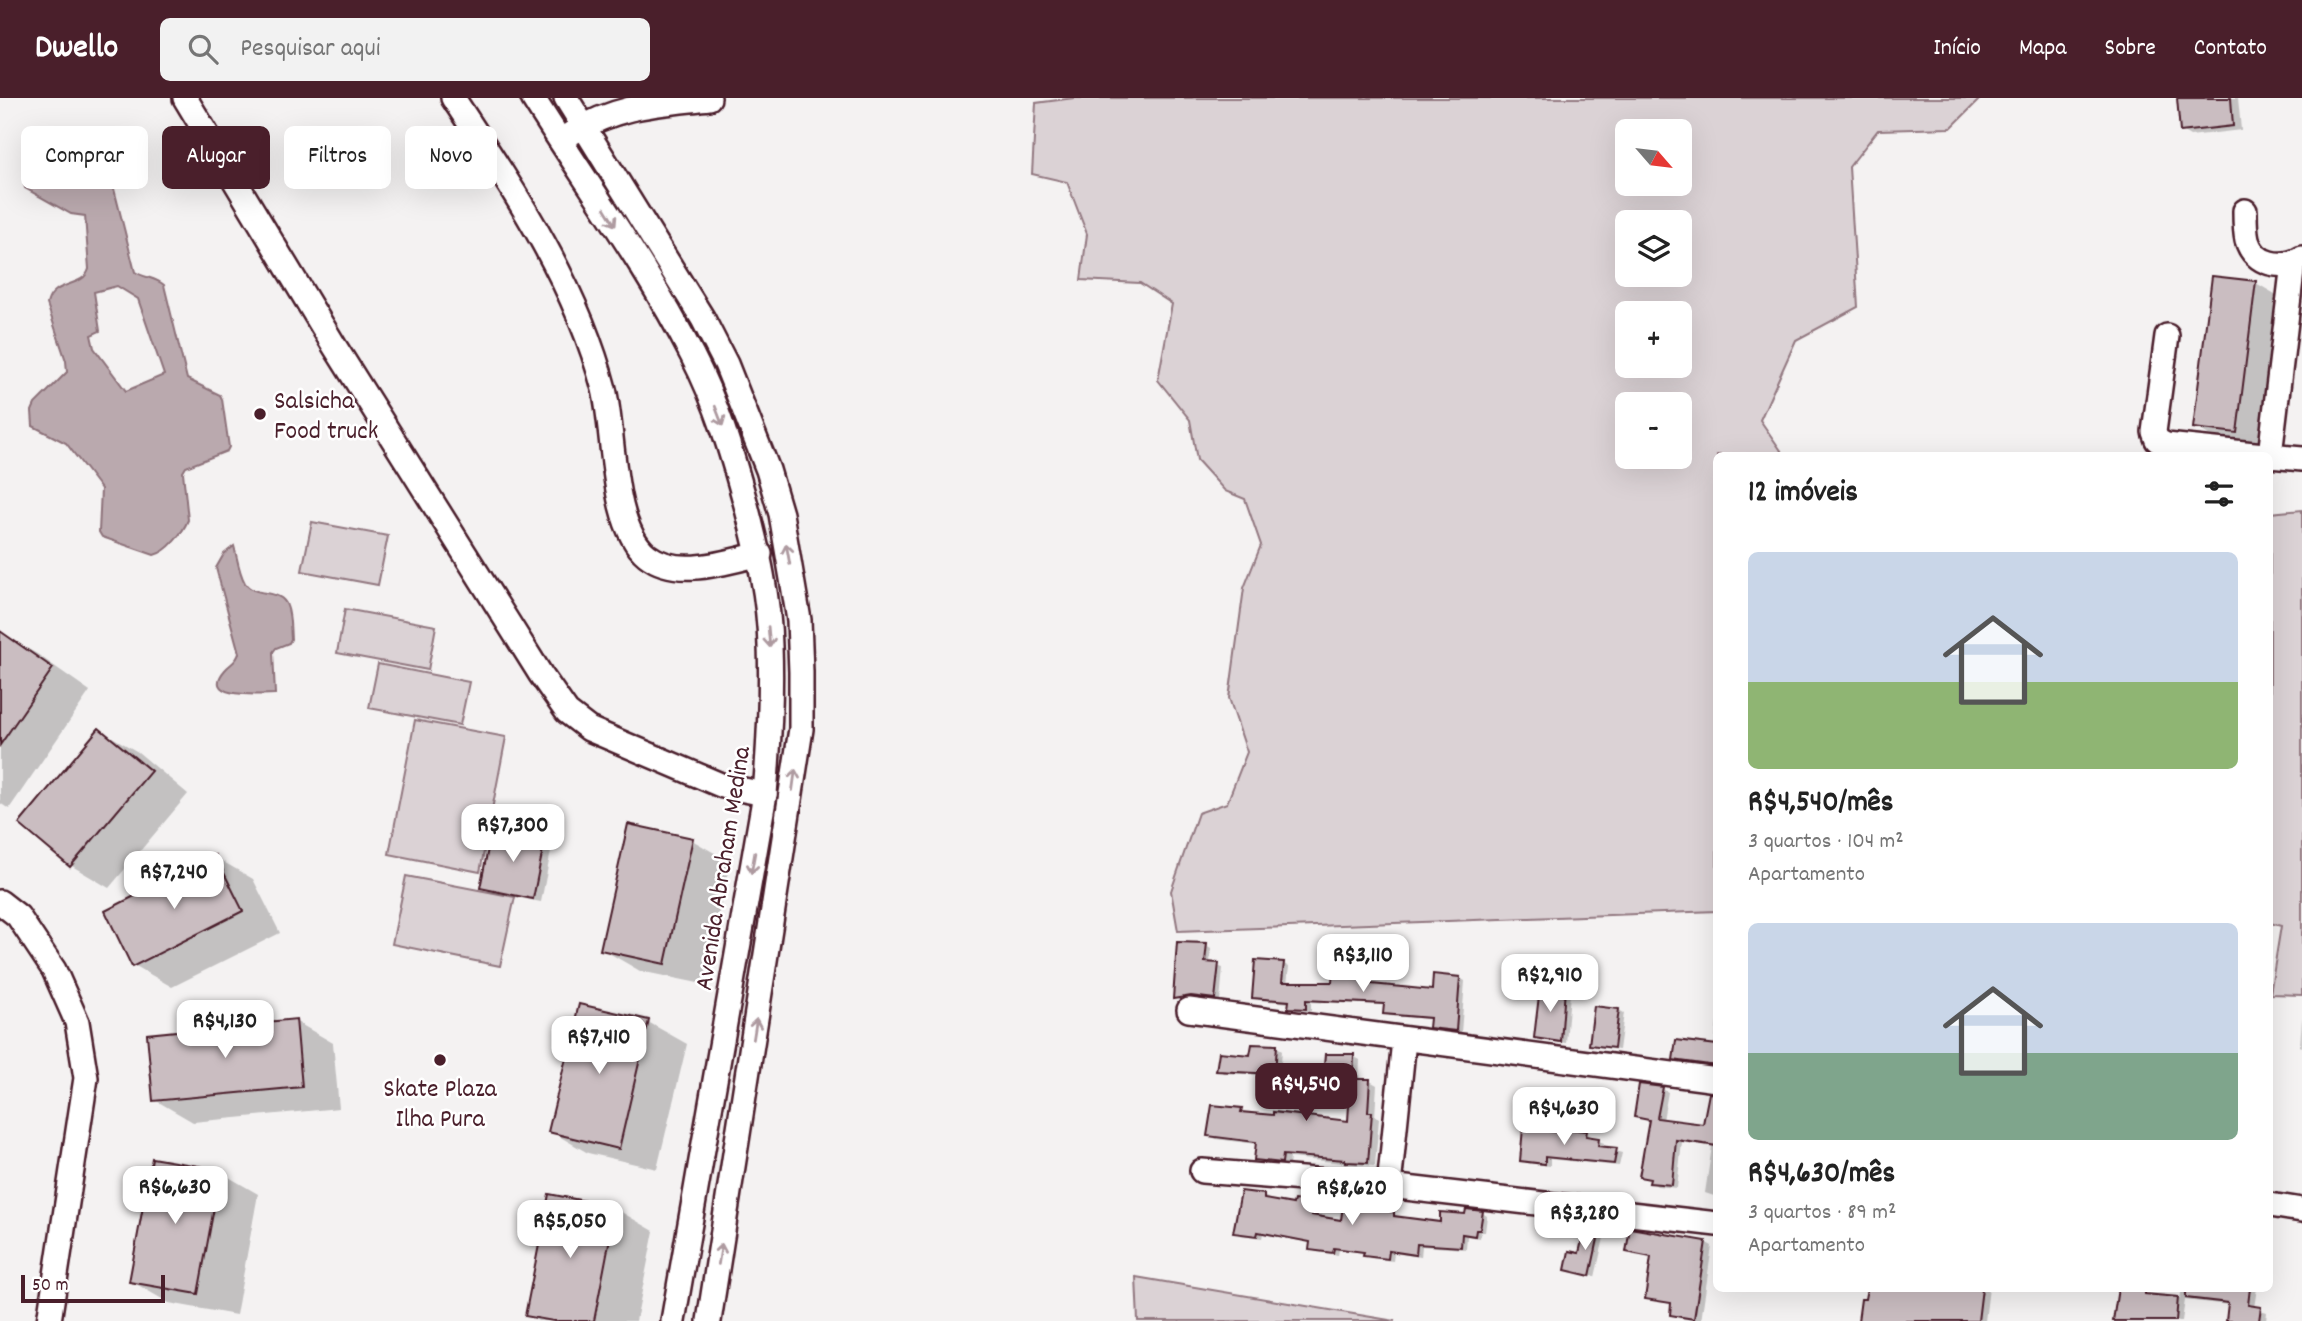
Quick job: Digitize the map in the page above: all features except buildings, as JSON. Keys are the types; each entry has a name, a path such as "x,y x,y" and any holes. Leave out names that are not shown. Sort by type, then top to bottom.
{"street":[{"path":"185,98 335,347 567,712 589,729 723,786 765,794"},
{"path":"453,98 545,244 590,339 605,392 617,491 632,538 647,555 663,564 680,567 697,567 760,554"},
{"name":"Avenida Abraham Medina","path":"533,98 693,356 723,428 760,554 770,643 770,726 765,794 673,1321"},
{"path":"566,98 703,319 726,364 768,470 781,514 799,620 801,729 709,1321"},
{"path":"559,140 612,113 640,106 709,98"},
{"path":"2245,211 2247,240 2260,259 2270,264 2282,265 2297,261 2270,452"},
{"path":"2167,336 2154,432 2157,440 2166,445 2235,452"},
{"path":"2273,455 2302,459"},
{"path":"0,902 18,916 54,970 77,1022 86,1078 48,1321"},
{"path":"740,939 743,950 749,954 762,953 768,947"},
{"path":"732,982 744,975 751,976 762,988"},
{"path":"1189,1010 1713,1079"},
{"path":"1389,1186 1404,1040"},
{"path":"1202,1171 1389,1186 1713,1224"},
{"path":"2273,1205 2302,1210"}],"shaded area":[{"path":"1074,98 1981,98 1951,128 1878,130 1849,167 1858,307 1796,340 1760,420 1782,452 1713,452 1713,911 1178,931 1171,891 1198,813 1227,803 1247,752 1229,698 1244,588 1261,545 1245,499 1225,491 1197,460 1190,420 1158,380 1172,304 1140,283 1081,280 1087,234 1067,182 1032,174 1036,103"},
{"path":"27,189 114,189 135,272 164,285 187,379 220,395 222,399 229,447 227,451 186,467 183,472 188,520 174,541 165,550 154,555 102,537 99,532 101,489 66,443 33,426 32,411 35,404 67,372 66,361 47,304 55,291 81,279 89,269 85,216 71,214","holes":["117,286 138,299 164,375 126,391 94,348 91,335 100,331 94,292"]},
{"path":"2302,510 2302,995 2273,994 2273,975 2281,926 2273,924 2273,513"},
{"path":"312,522 388,536 378,585 302,571"},
{"path":"234,546 240,570 249,588 279,597 284,600 288,610 291,639 273,652 275,694 235,693 220,686 219,680 239,653 216,568 224,554"},
{"path":"345,609 436,626 428,670 337,653"},
{"path":"378,664 469,682 460,725 369,708"},
{"path":"415,720 506,737 480,872 389,854"},
{"path":"406,876 515,897 500,966 392,944"},
{"path":"1136,1277 1395,1321 1138,1321"}],"place":[{"name":"Salsicha Food truck","path":"260,414"},
{"name":"Skate Plaza Ilha Pura","path":"440,1060"}]}
